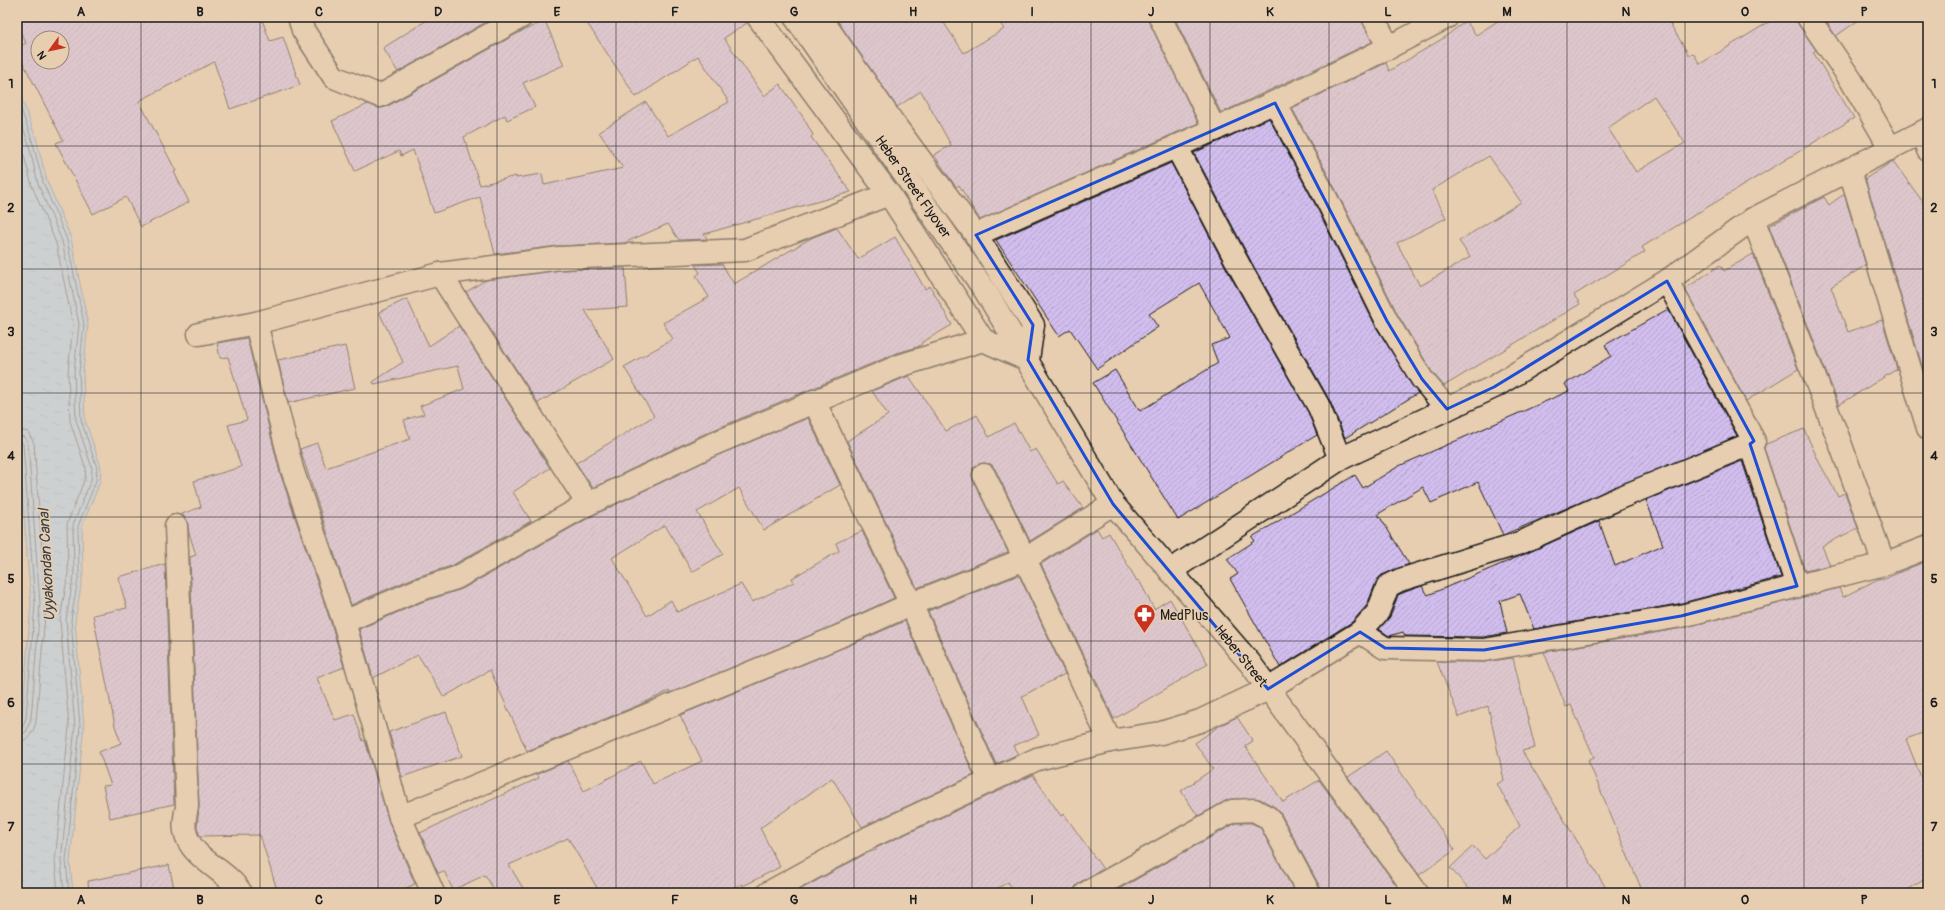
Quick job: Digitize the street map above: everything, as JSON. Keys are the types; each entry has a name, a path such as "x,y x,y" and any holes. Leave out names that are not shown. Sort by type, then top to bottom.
{"street":[{"path":"299,17 302,30 334,77 380,96 521,17"},
{"path":"758,17 889,194 983,340 1028,360 1033,324 976,235 894,124 820,17"},
{"name":"Heber Street Flyover","path":"795,17 986,292 1028,360"},
{"path":"1160,17 1215,130"},
{"path":"1373,17 1389,48"},
{"path":"976,235 1275,103 1389,48 1446,17"},
{"path":"1808,17 1851,80 1891,149"},
{"path":"1275,103 1326,198 1387,321 1422,378 1447,409"},
{"path":"1170,571 1340,460 1494,387 1667,281 1753,219 1891,149 1926,137"},
{"path":"1176,146 1243,274 1319,407 1340,460"},
{"path":"1850,171 1928,428"},
{"path":"199,334 256,323 440,274 560,258 745,250 889,194"},
{"path":"1753,219 1839,440 1884,564"},
{"path":"440,274 588,504"},
{"path":"768,893 795,886 870,837 1037,759 1110,741 1161,733 1200,721 1268,689 1360,632 1378,612 1388,586 1400,580 1520,543 1619,498 1750,444 1754,441 1667,281"},
{"path":"256,323 292,469 344,622 400,817 433,893"},
{"path":"344,622 418,590 456,578 588,504 711,445 902,365 983,340"},
{"name":"Heber Street","path":"1028,360 1113,504 1250,663 1417,893"},
{"path":"814,401 911,604 990,781"},
{"path":"1750,444 1797,586"},
{"path":"984,475 1110,741"},
{"path":"400,817 826,642 911,604 1025,559 1113,504"},
{"path":"176,526 187,806 185,830 194,852 232,880 240,893"},
{"path":"1360,632 1385,648 1484,650 1681,616 1884,564 1928,547"},
{"path":"1086,893 1232,811 1254,810 1269,818 1309,893"}],"highlighted area":[{"path":"1275,103 1387,321 1422,379 1447,409 1494,387 1667,281 1754,441 1750,444 1797,586 1681,616 1484,650 1385,648 1360,632 1268,689 1113,504 1028,360 1033,325 976,235"}],"water":[{"name":"Uyyakondan Canal","path":"17,86 36,138 47,181 71,238 88,324 83,372 85,420 101,467 100,482 82,526 83,574 75,621 84,726 70,862 73,893 17,893 17,732 22,718 31,604 17,429"}],"building":[{"path":"17,17 261,17 270,41 283,37 300,85 230,109 214,62 139,101 176,171 174,172 189,202 141,227 126,197 93,214 56,143 63,140 17,51 17,48 26,43 17,25"},
{"path":"432,17 485,17 488,21 398,72 383,48"},
{"path":"583,17 746,17 747,23 724,38 764,96 780,84 803,117 813,135 811,137 851,192 704,234 708,239 679,240 668,224 624,243 558,246 495,254 480,197 434,213 413,150 401,156 399,151 355,171 332,121 368,104 380,108 386,107 520,32 545,21 564,65 523,83 535,107 507,120 505,115 464,137 480,185 516,176 516,178 542,174 544,185 623,168 599,132 646,102 668,136 729,102 698,56 636,97"},
{"path":"835,17 940,17 964,53 1004,29 996,17 1148,17 1198,123 980,220 959,185 956,187 934,155 951,145 921,91 897,107"},
{"path":"1174,17 1361,17 1372,42 1221,113"},
{"path":"1504,17 1666,17 1689,55 1693,53 1700,64 1777,17 1796,17 1798,24 1816,50 1813,52 1854,118 1642,247 1645,252 1574,295 1580,304 1444,386 1432,372 1398,315 1337,192 1292,108 1386,63 1389,71 1442,39 1466,21 1476,35","holes":["1654,96 1685,143 1636,172 1608,128","1489,156 1521,202 1459,241 1470,257 1420,286 1397,243 1446,218 1432,190"]},
{"path":"1823,17 1863,17 1836,36"},
{"path":"1269,118 1315,204 1376,327 1418,393 1345,438 1330,401 1254,267 1194,153"},
{"path":"1893,161 1928,209 1928,372 1924,372 1865,179"},
{"path":"1171,163 1232,279 1308,412 1317,435 1178,520 1093,383 1115,370 1140,411 1218,363 1211,345 1230,338 1199,283 1149,314 1158,327 1097,369 1070,329 1059,336 996,240"},
{"path":"1844,194 1866,265 1831,287 1848,332 1882,320 1897,369 1839,405 1769,226 1824,197 1829,205"},
{"path":"837,228 858,259 895,237 925,289 930,286 952,325 921,343 922,344 917,347 897,353 706,433 593,488 576,463 654,416 624,367 673,339 663,323 709,297 696,276 700,273 695,265 722,264 734,284 811,238"},
{"path":"1753,254 1798,369 1746,401 1685,289 1720,265 1724,271"},
{"path":"625,268 628,307 585,310 614,359 538,403 466,292 486,280 561,270"},
{"path":"407,299 429,346 459,326 550,468 513,492 531,521 451,566 413,578 351,605 300,449 317,443 326,468 410,439 404,420 424,414 420,406 464,389 458,366 374,384 373,382 403,362 379,312"},
{"path":"1668,309 1737,436 1503,535 1478,482 1431,503 1423,487 1378,514 1409,564 1382,575 1376,582 1367,605 1352,622 1280,667 1230,579 1238,574 1227,559 1255,541 1252,537 1355,475 1363,488 1399,466 1569,391 1565,384 1611,356 1605,345"},
{"path":"247,338 280,473 332,626 344,667 317,678 335,720 354,714 363,741 365,740 389,822 415,884 395,893 278,893 260,835 200,836 197,828 199,806 190,557 196,555 189,533 187,520 182,514 201,507 194,481 241,467 228,425 247,420 228,357 220,358 217,343"},
{"path":"345,346 355,388 288,403 278,360"},
{"path":"909,376 946,431 977,415 989,437 1014,423 1030,452 1036,449 1058,484 1063,481 1083,508 1030,541 995,469 991,464 979,464 973,468 973,480 1008,552 917,588 847,441 888,415 872,391"},
{"path":"808,418 840,485 764,530 739,488 697,512 723,554 692,572 665,525 612,558 647,616 671,600 677,612 741,584 752,602 794,582 792,578 839,551 836,543 862,531 894,598 835,625 670,693 669,691 527,751 490,670 444,697 418,655 373,678 359,629 422,602 462,589 594,515 716,456"},
{"path":"1804,429 1819,462 1838,496 1845,493 1858,528 1822,546 1830,565 1805,571 1764,448 1766,444"},
{"path":"1742,461 1781,577 1678,604 1534,629 1520,594 1500,601 1507,633 1483,637 1405,636 1403,632 1389,636 1379,629 1390,617 1398,595 1422,586 1428,595 1599,521 1615,566 1663,545 1646,500"},
{"path":"1097,529 1102,537 1109,533 1137,581 1139,580 1154,609 1170,599 1208,664 1114,719 1041,564"},
{"path":"1928,560 1928,731 1906,739 1928,795 1928,877 1903,893 1643,893 1588,760 1594,757 1571,705 1566,707 1544,652 1683,628 1839,588 1843,597 1878,579 1881,578 1882,580"},
{"path":"165,564 174,804 110,818 103,786 111,785 99,752 121,743 115,726 93,615 127,608 118,577"},
{"path":"1019,575 1065,674 1022,696 1039,735 1013,746 1018,754 996,764 928,611"},
{"path":"905,621 974,775 862,827 832,778 760,828 780,867 743,886 742,884 722,893 600,893 568,838 509,865 526,893 496,893 485,875 453,890 444,871 438,873 420,833 539,778 537,774 568,761 584,791 641,761 653,784 702,761 680,715"},
{"path":"1513,658 1535,748 1522,751 1609,893 1473,893 1450,868 1473,846 1485,859 1520,826 1497,784 1504,780 1488,706 1459,717 1437,662 1484,662"},
{"path":"446,712 462,756 402,777 389,732"},
{"path":"1237,717 1253,741 1245,746 1283,802 1319,780 1399,889 1393,893 1321,893 1320,887 1280,812 1275,807 1260,799 1231,799 1198,816 1181,791 1213,769 1195,743 1219,726"},
{"path":"1386,751 1455,850 1419,875 1348,777"},
{"path":"1033,775 1061,816 1064,814 1103,869 1080,882 1075,887 1074,893 1015,893 1008,882 990,893 794,893 867,853 876,850 876,848"},
{"path":"1236,823 1251,823 1260,827 1295,893 1112,893"},
{"path":"169,865 175,893 89,893 88,881"}],"place":[{"name":"MedPlus","path":"1145,634"}]}
